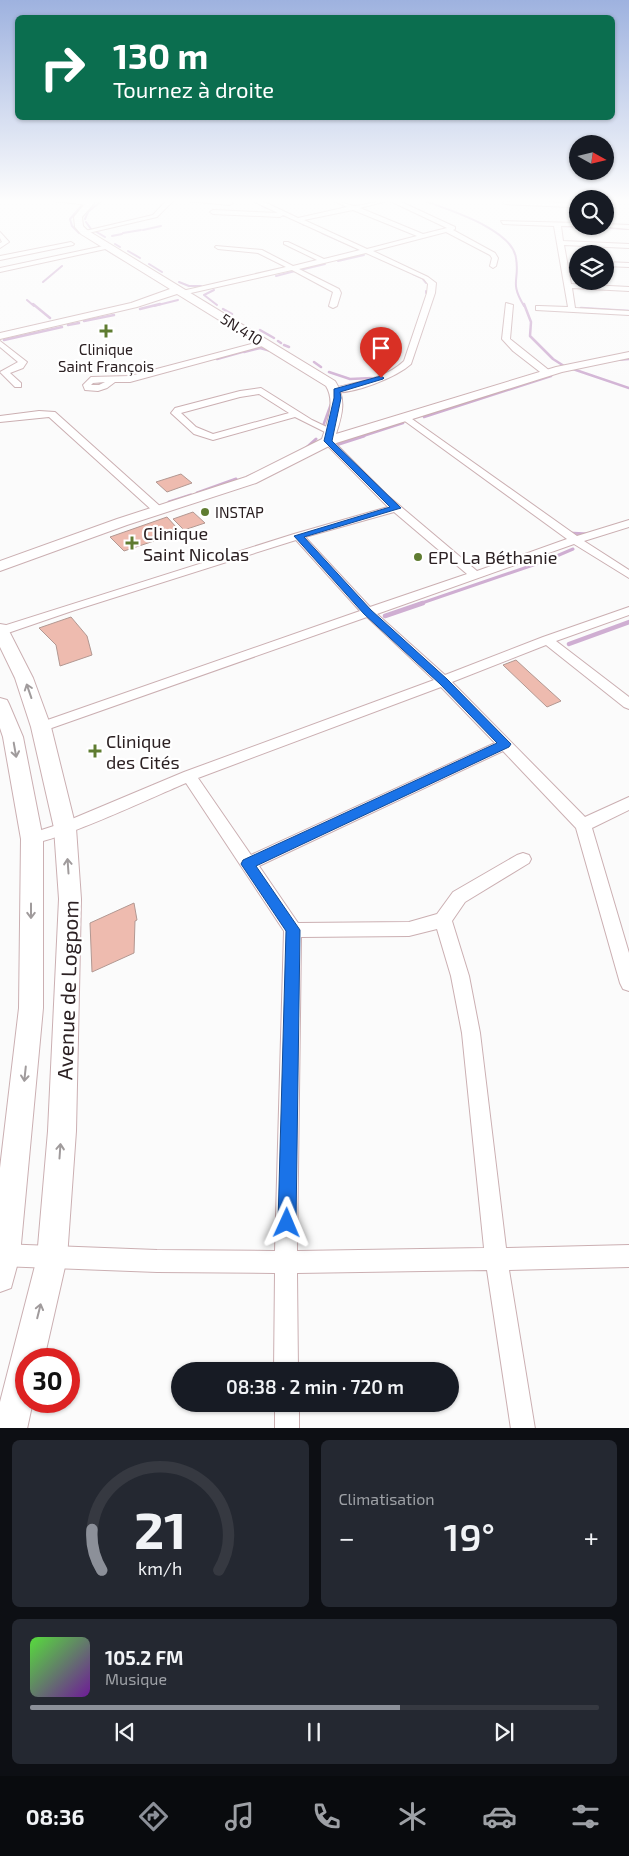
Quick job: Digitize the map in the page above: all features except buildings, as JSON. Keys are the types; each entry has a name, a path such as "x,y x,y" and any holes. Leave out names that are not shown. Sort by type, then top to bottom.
{"main road":[{"name":"5N.410","path":"142,268 323,378 336,390"},
{"path":"0,336 161,297 186,294"},
{"path":"0,566 158,510 251,480 276,469 329,436 405,417 585,362"},
{"path":"329,436 338,398 336,390"},
{"name":"Avenue de Logpom","path":"1,630 24,678 41,727 65,828 70,899 62,1131 52,1258 31,1348"},
{"name":"Avenue de Logpom","path":"0,704 13,738 32,839 31,1008 2,1262"},
{"path":"10,1428 15,1408"}],"street":[{"path":"133,305 293,268 336,291 333,306"},
{"path":"336,390 381,378 402,369 408,362 432,285 429,280 402,268"},
{"path":"566,268 567,286 572,310"},
{"path":"567,286 629,289"},
{"path":"509,305 506,339 547,373"},
{"path":"540,308 629,313"},
{"path":"0,343 23,362 20,366 4,372 18,385"},
{"path":"112,380 130,379 263,343"},
{"path":"585,362 629,355"},
{"path":"296,414 213,437 200,433 188,426 176,413 178,410 256,391 264,392 329,436 396,508 476,576"},
{"path":"0,420 40,413 52,414 158,510"},
{"path":"405,417 574,540 629,575"},
{"path":"1,630 298,536 396,508"},
{"path":"41,727 629,522"},
{"path":"298,536 368,612 443,681 583,825 629,983"},
{"path":"32,839 65,828 189,776 547,640 629,611"},
{"path":"547,640 623,691 629,704"},
{"path":"248,864 505,744"},
{"path":"189,776 293,930 286,1262 286,1362"},
{"path":"583,825 629,803"},
{"path":"293,930 409,929 443,920 459,897 523,860"},
{"path":"443,920 460,976 471,1033 496,1258 523,1428"},
{"path":"2,1262 52,1258 286,1262 629,1256"},
{"path":"286,1412 287,1428"}],"waterway":[{"path":"43,282 60,268"},
{"path":"155,268 162,272"},
{"path":"300,270 310,268"},
{"path":"517,268 516,286 524,306"},
{"path":"276,276 295,271"},
{"path":"413,274 422,278 426,283"},
{"path":"179,282 189,286 201,286"},
{"path":"214,290 204,295 217,305"},
{"path":"27,300 34,306"},
{"path":"154,306 178,300"},
{"path":"33,304 50,318"},
{"path":"140,309 160,304"},
{"path":"524,304 531,322 530,336 553,359 564,366 629,388"},
{"path":"581,308 629,311"},
{"path":"223,309 232,314"},
{"path":"84,321 114,315"},
{"path":"68,325 79,323"},
{"path":"4,340 62,327"},
{"path":"260,330 274,338"},
{"path":"284,345 289,347"},
{"path":"244,352 260,348 271,351"},
{"path":"217,359 242,352"},
{"path":"615,360 629,359"},
{"path":"314,362 321,367"},
{"path":"329,372 350,379 372,378"},
{"path":"424,417 551,376"},
{"path":"323,426 331,404"},
{"path":"360,437 403,423"},
{"path":"333,446 364,436"},
{"path":"306,448 316,439"},
{"path":"197,493 236,479"},
{"path":"169,502 191,495"},
{"path":"569,533 588,534"},
{"path":"419,604 545,561 573,549"},
{"path":"385,616 423,603"},
{"path":"569,644 629,622"}],"place":[{"name":"Clinique Saint François","path":"106,331"},
{"name":"INSTAP","path":"205,512"},
{"name":"Clinique Saint Nicolas","path":"132,543"},
{"name":"EPL La Béthanie","path":"418,557"},
{"name":"Clinique des Cités","path":"95,751"}],"route":[{"path":"287,1223 293,930 248,864 505,744 443,681 368,612 298,536 396,508 328,441 338,398 336,390 381,378"}]}
